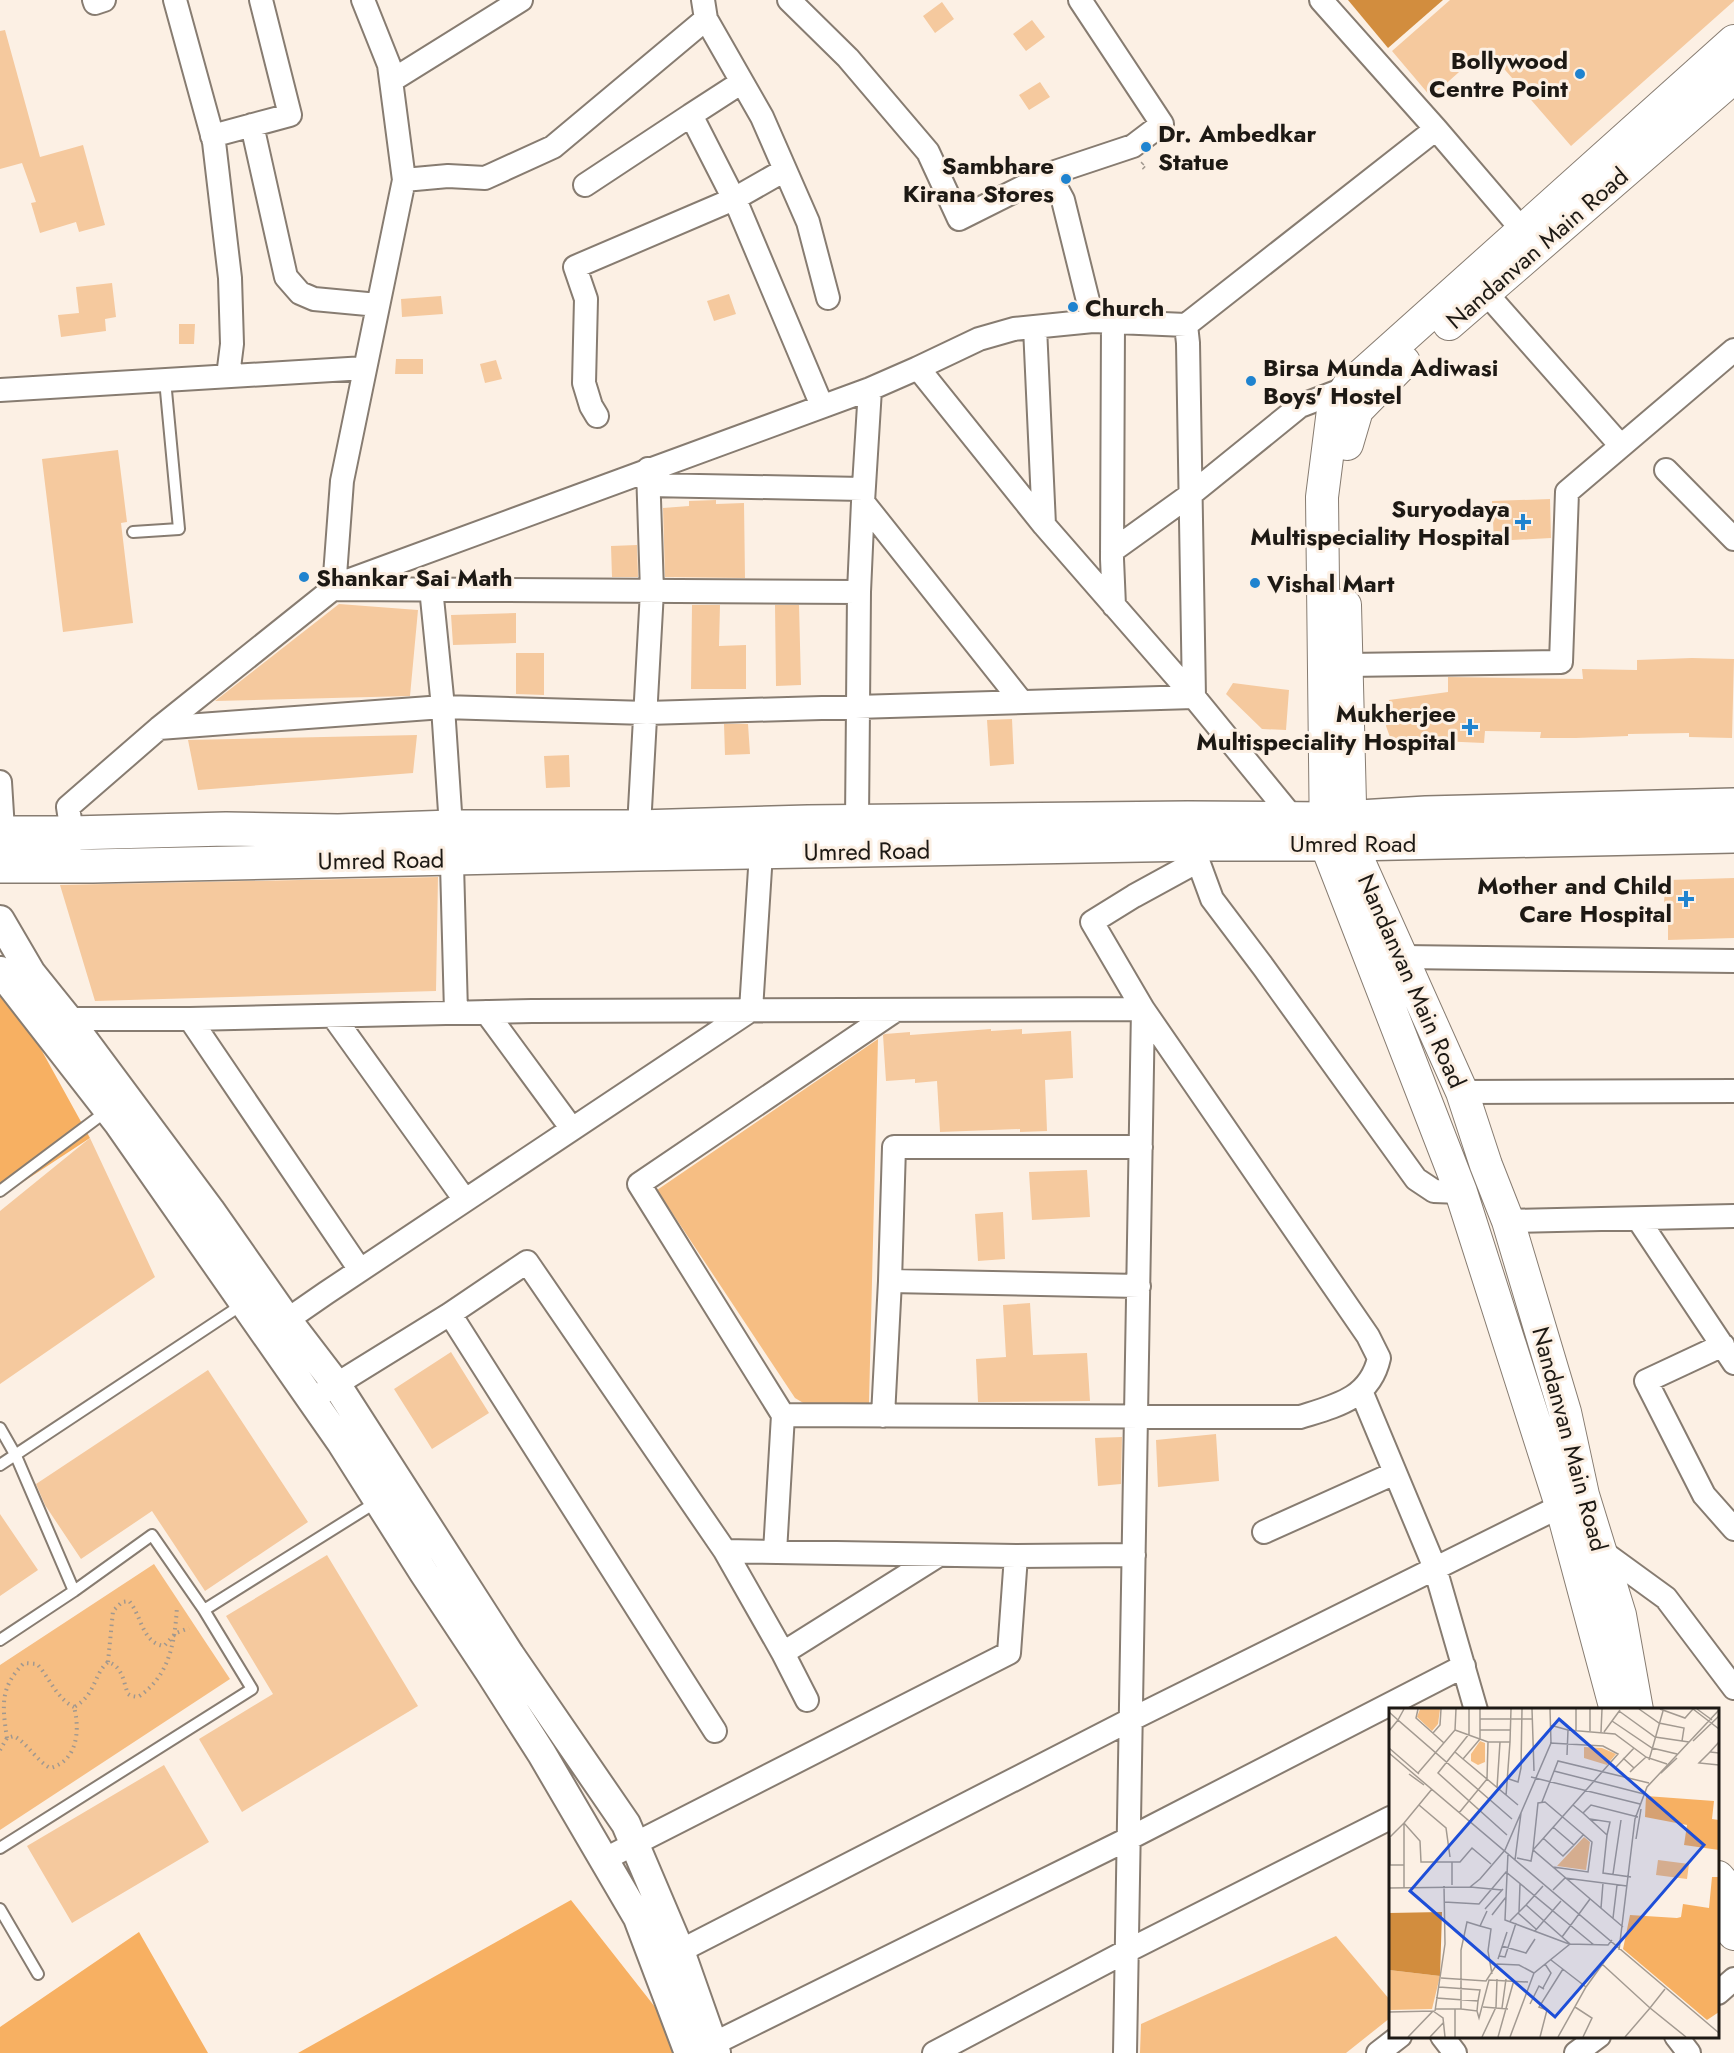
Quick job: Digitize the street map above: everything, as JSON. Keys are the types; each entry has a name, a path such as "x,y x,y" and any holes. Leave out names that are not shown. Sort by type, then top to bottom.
{"main road":[{"path":"1616,1708 1572,1500 1461,1192 1338,831 1322,497 1333,410 1347,388 1530,239 1734,41"},
{"name":"Nandanvan Main Road","path":"1637,1708 1620,1615 1600,1550 1572,1500 1565,1412 1508,1221 1486,1165 1462,1092 1402,957 1338,831 1347,664 1342,475 1348,435 1357,410 1406,361 1486,293 1530,239 1734,77"},
{"path":"1338,831 1426,813 1734,805"},
{"path":"2,833 188,830 338,831 452,843 639,826 857,821 1197,841"},
{"path":"188,830 188,864"},
{"name":"Umred Road","path":"3,866 188,864 452,843 761,854 1197,841 1293,831 1734,836"},
{"path":"1719,1878 1734,1895"},
{"path":"1719,1917 1734,1934"}],"street":[{"path":"94,0 95,3 104,0"},
{"path":"175,0 212,136 230,278 232,344 228,376"},
{"path":"212,136 290,115 261,0"},
{"path":"334,589 342,481 404,180 389,65 363,0"},
{"path":"391,81 493,8 521,0"},
{"path":"789,0 848,58 928,152 959,219 1049,174 1133,146 1162,124 1080,0"},
{"path":"1321,0 1530,239"},
{"path":"404,180 448,176 485,178 553,147 705,10 762,117 808,222 828,298"},
{"path":"585,185 742,82"},
{"path":"691,115 734,199 822,406"},
{"path":"252,125 286,277 300,293 314,299 378,305"},
{"path":"69,866 72,833 68,807 159,728 339,584 648,477 822,406 870,389 979,339 1014,329 1103,322 1186,324 1436,129"},
{"path":"597,416 591,406 584,383 586,299 575,267 734,199 785,170"},
{"path":"1049,174 1063,201 1103,322 1114,606"},
{"path":"1486,293 1621,446"},
{"path":"1186,324 1194,697"},
{"path":"1035,327 1044,525"},
{"path":"1347,664 1561,662 1567,492 1734,350"},
{"path":"0,390 365,368"},
{"path":"918,368 1044,525 1194,697 1293,831"},
{"path":"1112,551 1190,495 1300,406 1347,388"},
{"path":"857,821 859,592 870,389"},
{"path":"1666,470 1734,539"},
{"path":"648,477 863,495 1021,701"},
{"path":"639,826 652,591 648,477"},
{"path":"431,588 443,707 452,843 456,1012"},
{"path":"334,589 859,592"},
{"path":"159,728 443,707 647,713 1194,697"},
{"path":"0,782 3,866"},
{"path":"783,1415 1300,1417 1341,1404 1370,1382 1379,1358 1368,1336 1143,1009 1092,922 1134,896 1197,841 1212,899 1416,1179 1434,1191 1461,1192"},
{"path":"751,1010 761,854"},
{"path":"0,920 31,973 68,1019 336,1384 510,1655 626,1824 680,1951 706,2050"},
{"path":"1402,957 1734,961"},
{"path":"0,971 108,1110 312,1401 378,1501 542,1755 638,1918 706,2050"},
{"path":"68,1019 190,1019 456,1012 1143,1009"},
{"path":"1125,2053 1143,1009"},
{"path":"287,1320 751,1010"},
{"path":"775,1552 783,1415 639,1184 896,1010"},
{"path":"486,1012 572,1129"},
{"path":"333,1016 465,1200"},
{"path":"190,1019 360,1270"},
{"path":"1462,1092 1734,1092"},
{"path":"883,1416 894,1147 1141,1147"},
{"path":"1508,1221 1734,1216"},
{"path":"1638,1219 1728,1354 1646,1381 1704,1495 1734,1530"},
{"path":"312,1401 450,1314 527,1262 725,1551 807,1700"},
{"path":"890,1281 1139,1286"},
{"path":"450,1314 715,1731"},
{"path":"1361,1391 1435,1568 1475,1708"},
{"path":"1264,1532 1395,1473"},
{"path":"680,1951 1130,1720 1572,1500"},
{"path":"1600,1550 1666,1598 1734,1688"},
{"path":"725,1551 1016,1556 1134,1555"},
{"path":"783,1653 939,1555"},
{"path":"603,1860 1009,1653 1016,1556"},
{"path":"706,2050 1128,1839 1464,1666"},
{"path":"934,2053 1127,1951 1389,1819"},
{"path":"1719,1992 1734,1980"},
{"path":"1378,2053 1399,2038"},
{"path":"1443,2038 1455,2053"},
{"path":"1576,2053 1598,2038"},
{"path":"1677,2038 1689,2053"}],"lane":[{"path":"133,532 178,529 165,380"},
{"path":"0,1191 108,1110"},
{"path":"0,1465 243,1304"},
{"path":"0,1428 16,1456 74,1591"},
{"path":"204,1610 378,1501"},
{"path":"0,1640 152,1535 204,1610 252,1689 0,1848"},
{"path":"0,1909 4,1924 38,1974"}],"path":[{"path":"74,1707 80,1704 94,1687 101,1668 108,1662 113,1611 122,1602 129,1601 135,1608 147,1639 155,1645 164,1646 176,1633 189,1628"},
{"path":"108,1662 120,1671 128,1694 138,1697 152,1686 165,1668 176,1633 177,1606"},
{"path":"0,1750 7,1738 3,1695 14,1672 24,1663 37,1664 62,1700 74,1707 78,1721 78,1733 69,1754 57,1767 50,1768 22,1741 14,1736 7,1738"}],"shaded area":[{"path":"1348,0 1443,0 1388,48"},
{"path":"0,975 90,1138 0,1197"},
{"path":"878,1039 869,1403 805,1404 795,1398 657,1190"},
{"path":"154,1564 230,1679 0,1830 0,1665"},
{"path":"571,1900 688,2049 681,2053 298,2053"},
{"path":"139,1932 208,2053 0,2053 0,2027"},
{"path":"1336,1936 1389,1999 1389,2019 1346,2053 1140,2053 1141,2024"}],"building":[{"name":"Bollywood Centre Point","path":"1450,0 1734,1 1571,146 1486,48 1431,97 1392,51"},
{"path":"942,2 954,19 935,33 923,16"},
{"path":"1032,20 1045,37 1026,51 1013,34"},
{"path":"5,30 40,157 83,145 105,225 79,232 76,222 40,233 31,203 36,202 22,163 0,169 0,31"},
{"path":"1040,82 1050,97 1029,110 1019,95"},
{"path":"112,283 116,317 105,319 106,331 61,337 58,315 79,313 76,287"},
{"path":"729,294 736,314 714,321 707,301"},
{"path":"441,296 443,314 402,317 401,299"},
{"path":"179,324 195,324 194,344 179,344"},
{"path":"396,359 423,359 423,374 395,374"},
{"path":"496,360 502,379 485,383 480,364"},
{"path":"118,450 127,522 121,523 133,623 63,632 42,459"},
{"path":"1550,499 1551,538 1494,541 1492,501"},
{"path":"716,500 716,504 744,503 745,578 665,577 663,508 689,506 689,501"},
{"path":"637,545 638,577 612,577 611,546"},
{"path":"339,604 418,610 410,696 215,701"},
{"path":"692,605 720,605 719,646 746,645 746,689 691,689"},
{"path":"775,605 799,605 801,685 776,686"},
{"path":"516,613 516,643 453,645 451,615"},
{"path":"516,653 544,653 544,695 516,694"},
{"path":"1734,659 1732,738 1689,737 1689,733 1540,738 1541,732 1485,731 1484,743 1439,741 1439,751 1408,751 1391,740 1386,726 1389,700 1448,692 1448,677 1583,679 1582,669 1637,670 1637,660"},
{"path":"1233,683 1289,690 1286,730 1262,729 1226,694"},
{"path":"1012,719 1014,764 990,766 987,720"},
{"path":"724,724 748,724 750,754 725,755"},
{"path":"417,735 413,773 198,790 188,740"},
{"path":"569,755 570,787 546,788 544,756"},
{"path":"438,877 436,991 95,1001 60,885"},
{"path":"1734,878 1734,938 1668,940 1668,918 1665,918 1664,903 1665,888 1669,888 1668,880"},
{"path":"991,1029 991,1031 1022,1029 1022,1034 1071,1031 1073,1078 1045,1080 1047,1131 1020,1132 1020,1129 940,1132 937,1081 915,1083 915,1079 886,1081 883,1035 885,1034 910,1032 910,1035"},
{"path":"90,1138 155,1277 0,1384 0,1211"},
{"path":"1087,1170 1090,1217 1032,1220 1029,1172"},
{"path":"1003,1212 1005,1259 978,1261 975,1214"},
{"path":"1030,1303 1033,1355 1087,1353 1090,1401 978,1402 976,1359 1006,1357 1003,1305"},
{"path":"451,1352 489,1413 432,1449 394,1389"},
{"path":"208,1370 308,1522 205,1591 152,1511 81,1559 45,1505 36,1484"},
{"path":"1216,1434 1219,1481 1158,1487 1156,1440"},
{"path":"1122,1437 1121,1484 1098,1486 1095,1438"},
{"path":"0,1514 38,1570 0,1596"},
{"path":"327,1555 418,1706 242,1812 199,1739 273,1694 226,1616"},
{"path":"164,1765 209,1842 72,1923 27,1846"}],"place":[{"name":"Bollywood Centre Point","path":"1580,74"},
{"name":"Dr. Ambedkar Statue","path":"1146,147"},
{"name":"Sambhare Kirana Stores","path":"1066,179"},
{"name":"Church","path":"1073,307"},
{"name":"Birsa Munda Adiwasi Boys' Hostel","path":"1251,381"},
{"name":"Suryodaya Multispeciality Hospital","path":"1523,522"},
{"name":"Shankar Sai Math","path":"304,577"},
{"name":"Vishal Mart","path":"1255,583"},
{"name":"Mukherjee Multispeciality Hospital","path":"1470,727"},
{"name":"Mother and Child Care Hospital","path":"1686,899"}]}
